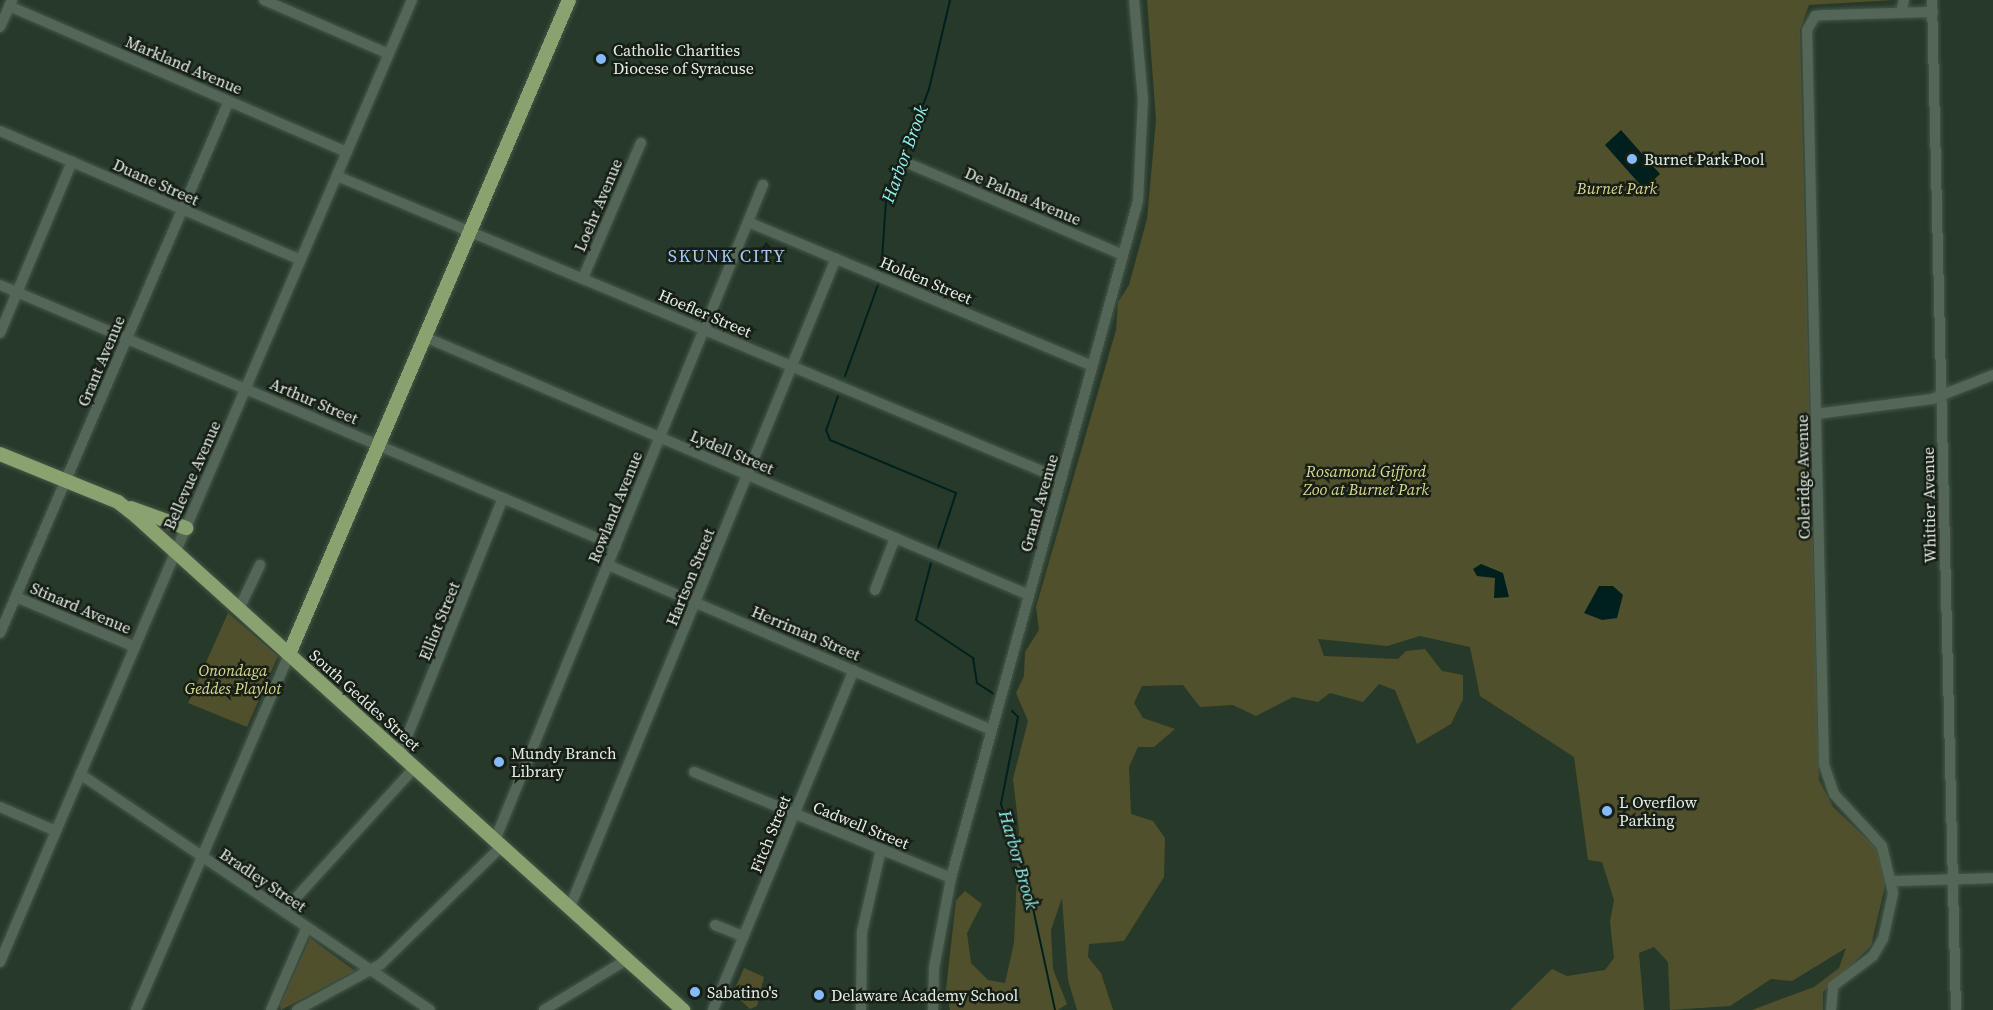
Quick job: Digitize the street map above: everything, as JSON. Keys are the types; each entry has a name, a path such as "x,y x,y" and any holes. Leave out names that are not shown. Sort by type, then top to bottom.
{"main road":[{"path":"289,654 569,0"},
{"name":"South Geddes Street","path":"0,454 118,502 176,551 683,1010"},
{"path":"118,502 186,528"}],"street":[{"path":"264,0 389,54"},
{"name":"Bellevue Avenue","path":"0,961 412,0"},
{"name":"Grand Avenue","path":"933,1010 934,968 951,878 1123,255 1140,172 1143,100 1134,0"},
{"path":"1900,12 1904,0"},
{"name":"Whittier Avenue","path":"1932,0 1956,1010"},
{"path":"0,27 10,3"},
{"name":"Markland Avenue","path":"10,3 347,152"},
{"name":"Coleridge Avenue","path":"1831,1010 1833,986 1873,956 1883,939 1891,917 1893,881 1882,846 1834,794 1824,765 1807,30 1815,16 1933,12"},
{"name":"Grant Avenue","path":"0,633 67,482 229,101"},
{"name":"Duane Street","path":"0,131 301,260"},
{"name":"Loehr Avenue","path":"583,278 641,143"},
{"path":"0,333 72,162"},
{"name":"De Palma Avenue","path":"912,165 1123,255"},
{"name":"Hoefler Street","path":"337,176 1061,479"},
{"name":"Rowland Avenue","path":"297,1010 370,970 499,843 615,546 763,185"},
{"name":"Holden Street","path":"748,222 1092,366"},
{"name":"Hartson Street","path":"570,907 836,258"},
{"name":"Arthur Street","path":"0,285 615,546"},
{"name":"Lydell Street","path":"425,337 1029,595"},
{"path":"1816,414 1941,396 1993,375"},
{"name":"Elliot Street","path":"400,754 503,498"},
{"path":"875,590 895,538"},
{"path":"239,609 260,565"},
{"name":"Herriman Street","path":"608,565 992,730"},
{"name":"Stinard Avenue","path":"16,597 135,647"},
{"path":"136,1010 289,654"},
{"name":"Fitch Street","path":"713,1010 854,670"},
{"path":"284,911 415,767"},
{"name":"Cadwell Street","path":"694,772 951,878"},
{"name":"Bradley Street","path":"80,774 430,1010"},
{"path":"0,807 56,831"},
{"path":"861,1010 862,932 881,849"},
{"path":"1893,881 1993,878"},
{"path":"715,925 744,937"},
{"path":"271,1010 307,927"},
{"path":"544,1010 627,959"}],"green space":[{"path":"1147,0 1894,0 1809,5 1800,30 1819,780 1833,807 1879,850 1886,882 1871,946 1823,992 1823,1010 1752,1010 1814,987 1839,968 1846,948 1792,981 1771,979 1730,1006 1670,1010 1668,962 1654,947 1639,953 1644,1010 1510,1010 1552,969 1567,976 1605,970 1614,958 1610,922 1614,900 1602,862 1588,860 1574,757 1480,696 1470,647 1420,636 1387,646 1318,639 1324,656 1398,659 1406,651 1425,649 1442,671 1463,675 1463,699 1451,724 1417,744 1395,690 1379,684 1363,702 1330,693 1318,702 1293,697 1256,716 1233,705 1200,707 1183,685 1142,686 1134,703 1143,718 1175,729 1154,747 1138,747 1129,767 1131,814 1153,821 1165,838 1164,877 1124,941 1089,944 1088,957 1101,973 1113,1010 1077,1010 1068,980 1062,898 1051,930 1053,969 1067,1004 1058,1010 950,1010 946,989 956,900 965,891 982,904 967,933 971,963 988,980 1005,983 1014,943 1019,830 1013,779 1028,721 1016,693 1024,676 1025,652 1039,630 1036,607 1116,330 1118,302 1129,285 1147,219 1156,120"},
{"name":"Onondaga Geddes Playlot","path":"228,613 278,656 247,727 188,703"},
{"path":"310,938 355,971 281,1010 280,1005"},
{"path":"744,968 764,977 757,1006 750,1009 733,993"}],"water":[{"name":"Burnet Park Pool","path":"1621,130 1660,174 1644,189 1605,145"},
{"path":"1481,564 1503,573 1509,597 1494,598 1495,578 1477,576 1473,569"},
{"path":"1599,586 1613,586 1623,595 1617,618 1602,620 1584,613"}],"waterway":[{"name":"Harbor Brook","path":"881,274 886,200 929,89 950,0"},
{"name":"Harbor Brook","path":"845,376 879,282"},
{"name":"Harbor Brook","path":"838,396 826,430 830,440 956,493 938,548"},
{"name":"Harbor Brook","path":"931,563 916,620 973,658 977,683 994,694"},
{"name":"Harbor Brook","path":"1012,711 1018,717 1001,804 1028,885 1055,1010"}],"place":[{"name":"Catholic Charities Diocese of Syracuse","path":"601,59"},
{"name":"Burnet Park Pool","path":"1632,159"},
{"name":"Mundy Branch Library","path":"499,762"},
{"name":"L Overflow Parking","path":"1607,811"},
{"name":"Sabatino's","path":"695,992"},
{"name":"Delaware Academy School","path":"819,995"}],"district":[{"name":"SKUNK CITY","path":"727,256"}],"park label":[{"name":"Burnet Park","path":"1617,188"},
{"name":"Rosamond Gifford Zoo at Burnet Park","path":"1366,480"}]}
